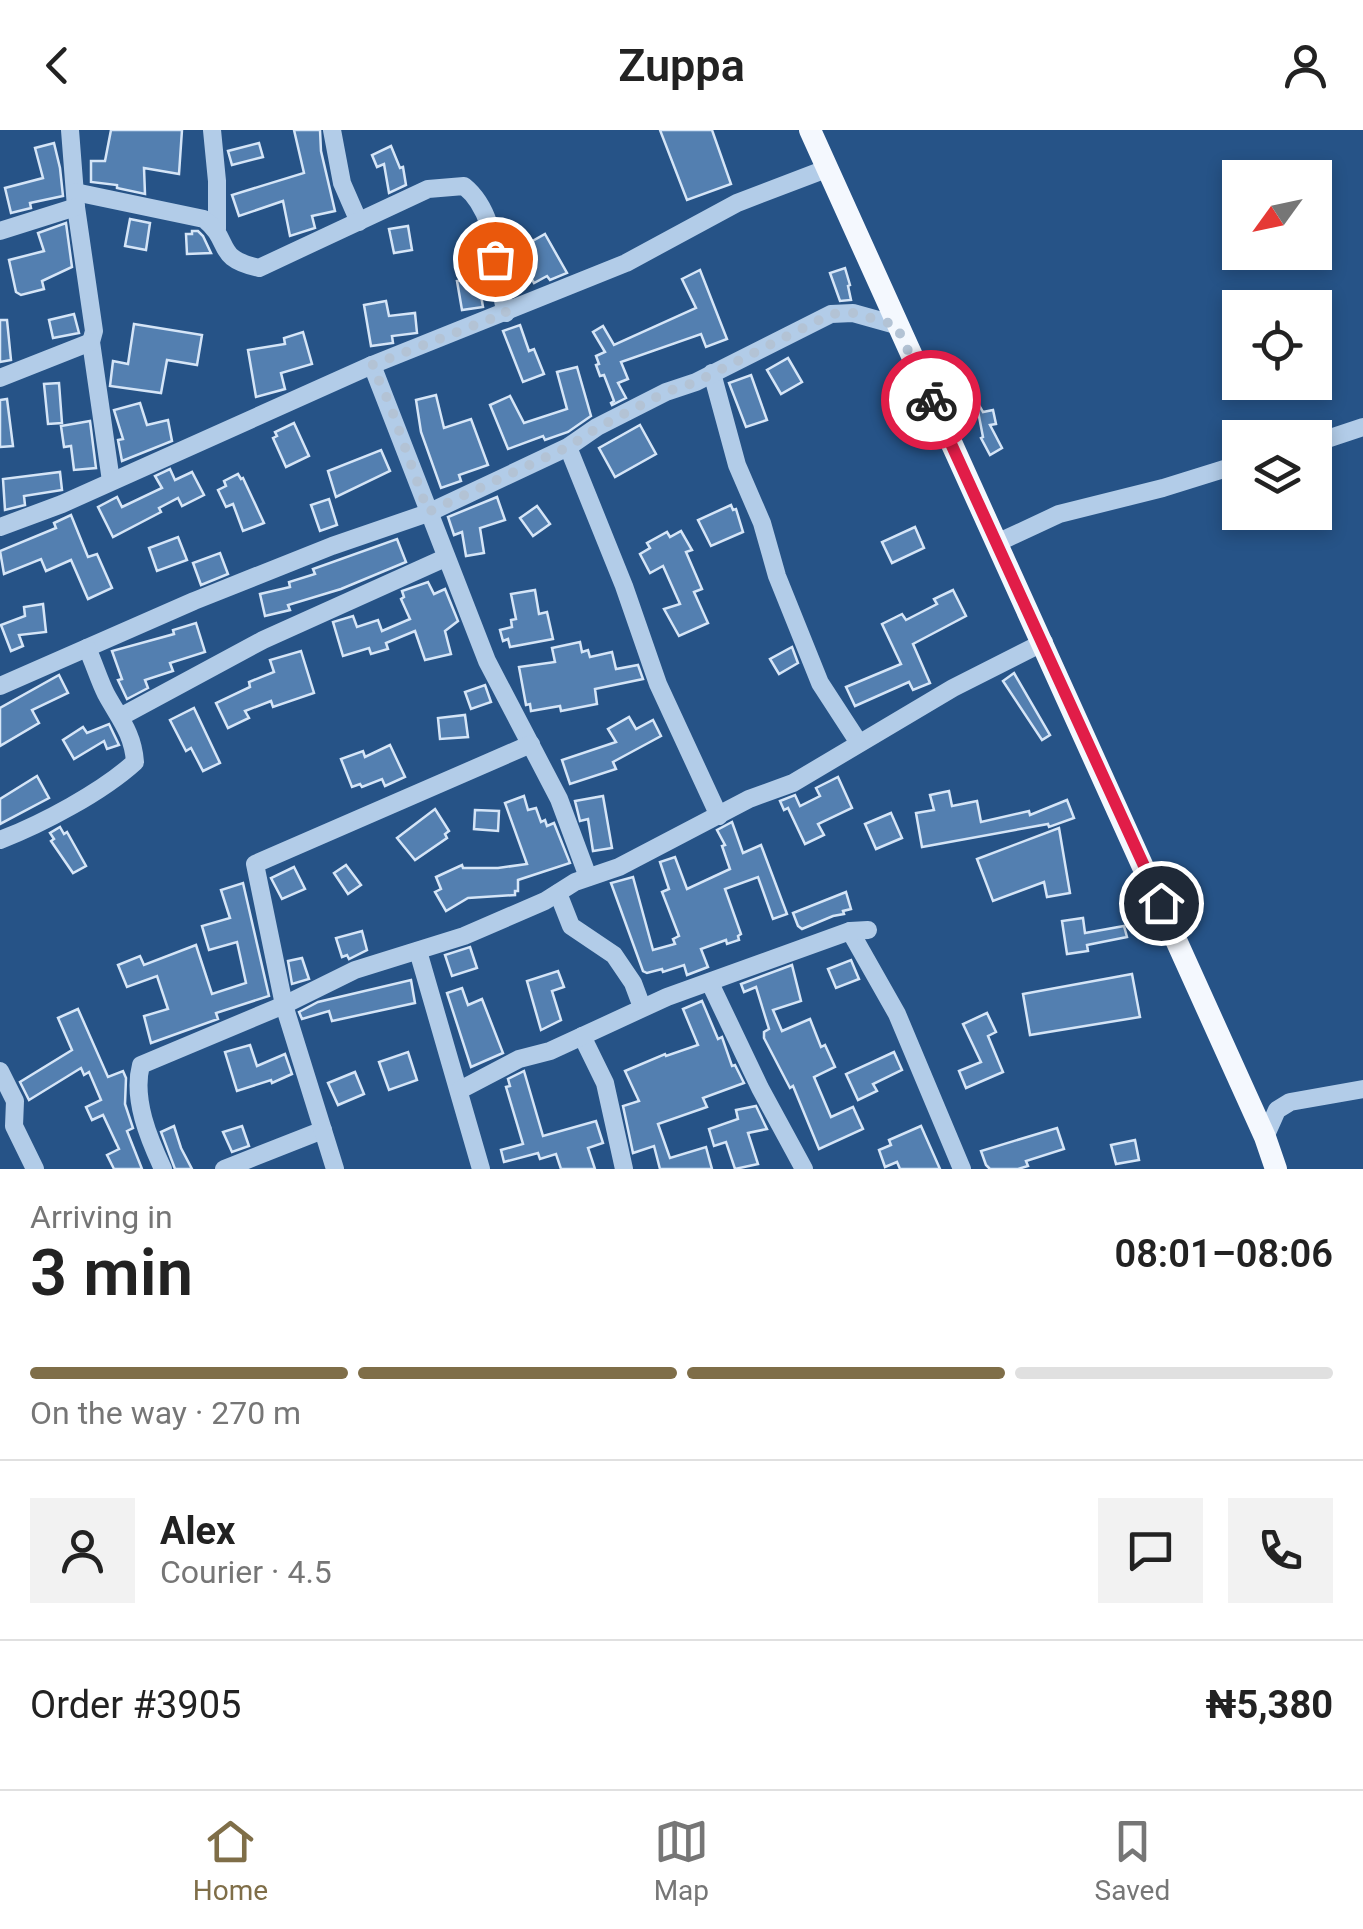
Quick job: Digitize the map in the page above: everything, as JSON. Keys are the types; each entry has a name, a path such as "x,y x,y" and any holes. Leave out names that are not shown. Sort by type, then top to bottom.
{"main road":[{"path":"810,130 1044,642 1276,1169"}],"street":[{"path":"70,130 75,199 94,330 91,342 111,481"},
{"path":"212,130 216,229 225,254 238,264 259,268 428,189 464,186 483,209 492,235 506,313"},
{"path":"332,130 342,184 359,222"},
{"path":"0,528 372,365 626,263 737,203 826,169"},
{"path":"0,231 75,199 204,220 216,229"},
{"path":"0,686 263,574 428,512 568,447 666,392 712,374 831,314 853,313 896,325"},
{"path":"0,378 91,342"},
{"path":"372,365 487,662 559,799 588,877"},
{"path":"712,374 737,465 762,522 778,576 820,684 858,744"},
{"path":"1332,438 1363,428"},
{"path":"568,447 624,586 658,684 720,816"},
{"path":"998,542 1059,514 1222,470"},
{"path":"122,716 263,640 445,558"},
{"path":"163,1169 142,1112 137,1079 141,1065 284,1005 355,970 464,936 588,877 619,867 749,799 794,783 953,688 1044,642"},
{"path":"0,840 68,805 135,762 134,743 106,694 87,648"},
{"path":"335,1169 284,1005 255,864 531,744"},
{"path":"558,893 571,926 614,955 633,983 642,1007"},
{"path":"460,1090 519,1059 550,1051 642,1007 859,930 962,1169"},
{"path":"418,952 482,1169"},
{"path":"710,983 804,1169"},
{"path":"582,1036 605,1083 624,1169"},
{"path":"0,1071 15,1100 7,1129 36,1169"},
{"path":"1265,1137 1277,1110 1290,1102 1363,1089"},
{"path":"224,1169 323,1130"}],"building":[{"path":"111,130 182,130 179,174 144,168 145,194 91,182 91,161 105,161"},
{"path":"294,130 320,130 335,211 312,216 315,228 290,236 283,201 239,216 232,195 304,173"},
{"path":"660,130 712,130 731,184 687,200"},
{"path":"54,143 63,196 30,203 31,208 11,213 5,188 43,178 35,148"},
{"path":"259,143 263,157 232,165 228,151"},
{"path":"391,146 400,168 403,167 406,185 389,193 384,164 377,167 372,155"},
{"path":"130,219 150,223 146,250 125,246"},
{"path":"66,223 72,267 42,281 44,289 21,295 16,292 9,260 44,251 38,233"},
{"path":"408,226 412,250 394,253 389,229"},
{"path":"192,231 203,236 211,253 187,254 186,234"},
{"path":"545,234 567,273 534,283 515,251"},
{"path":"845,268 851,300 840,301 830,273"},
{"path":"700,270 727,339 706,347 701,334 621,362 628,379 618,383 626,398 612,405 604,375 600,376 596,365 596,356 605,352 593,332 603,326 614,345 696,308 682,279"},
{"path":"478,278 483,307 462,310 457,281"},
{"path":"386,301 389,316 415,313 417,333 392,336 393,343 371,346 364,305"},
{"path":"74,314 79,333 53,338 49,320"},
{"path":"0,320 7,320 11,360 0,362"},
{"path":"134,324 202,335 197,365 167,360 161,393 110,386 113,361 128,364"},
{"path":"520,325 529,351 534,349 544,374 523,382 503,331"},
{"path":"303,332 312,364 281,373 285,389 256,397 248,350 285,344 284,338"},
{"path":"788,358 802,382 781,394 767,370"},
{"path":"577,367 591,416 568,432 508,449 490,405 510,396 524,423 567,409 557,372"},
{"path":"751,375 767,420 746,427 729,383"},
{"path":"59,383 62,423 48,424 44,384"},
{"path":"436,395 444,428 471,419 488,465 459,475 461,481 441,488 421,432 416,400"},
{"path":"7,399 13,446 0,447 0,400"},
{"path":"140,403 147,425 168,420 172,441 122,461 118,440 123,439 114,410"},
{"path":"979,405 983,412 993,410 996,424 990,425 1002,448 990,455 981,438"},
{"path":"90,421 96,468 74,470 71,446 64,447 61,426"},
{"path":"294,423 309,456 286,467 273,438 277,436 275,432"},
{"path":"640,425 656,454 615,477 599,448"},
{"path":"381,450 390,471 336,497 328,471"},
{"path":"170,469 175,480 192,472 204,495 182,506 178,498 159,508 161,512 113,537 98,507 117,497 122,507 162,488 155,476"},
{"path":"60,472 62,490 24,496 25,505 5,510 3,479"},
{"path":"238,474 264,523 243,531 233,504 226,507 218,490 226,486 224,481"},
{"path":"497,497 505,520 480,528 484,553 466,556 462,532 454,535 448,517"},
{"path":"329,499 337,525 320,531 311,505"},
{"path":"731,505 743,532 711,546 698,520"},
{"path":"537,506 550,524 533,536 520,518"},
{"path":"71,515 88,557 97,554 112,588 88,599 71,560 46,571 41,559 4,574 0,551 56,528 54,523"},
{"path":"915,527 924,548 892,563 882,542"},
{"path":"681,531 692,550 686,552 702,589 694,592 708,623 679,636 664,609 680,604 663,566 650,573 640,554 650,548 647,543 667,532 670,537"},
{"path":"178,537 187,560 157,571 149,548"},
{"path":"397,539 406,562 341,589 288,605 290,610 265,616 260,594 290,587 289,582 315,574 313,569"},
{"path":"220,553 228,574 201,585 193,563"},
{"path":"428,582 434,594 445,589 458,621 445,631 451,654 425,660 415,631 386,643 388,649 371,654 369,648 343,656 333,622 353,616 357,627 378,620 382,631 410,619 401,599 402,591"},
{"path":"535,590 539,614 547,612 553,639 510,647 500,630 512,627 511,620 516,619 511,594"},
{"path":"953,590 966,616 913,644 930,683 913,690 909,682 855,706 846,687 901,664 882,624 902,614 906,620 937,604 934,599"},
{"path":"43,604 46,632 19,635 23,646 11,651 1,625 25,616 24,607"},
{"path":"196,623 205,652 170,663 173,671 145,680 148,688 127,699 112,651 174,634 173,630"},
{"path":"580,642 582,652 588,650 590,657 612,652 616,669 638,665 643,679 595,689 597,704 561,711 560,706 531,711 530,704 526,705 519,667 555,662 552,648"},
{"path":"792,647 798,663 779,674 770,659"},
{"path":"301,651 314,693 273,707 271,701 245,711 249,718 228,728 216,703 274,672 270,660"},
{"path":"1014,673 1050,735 1042,740 1003,681"},
{"path":"59,675 68,693 32,710 39,723 0,746 0,708"},
{"path":"485,685 491,702 471,709 465,692"},
{"path":"194,708 220,763 203,771 191,748 186,751 170,720"},
{"path":"465,715 468,737 440,739 438,718"},
{"path":"629,717 636,729 653,720 661,736 613,762 616,769 570,784 562,760 616,742 608,729"},
{"path":"109,724 119,745 107,749 104,741 74,759 63,740 83,727 87,733"},
{"path":"390,745 405,777 385,786 382,779 352,787 341,759 363,751 365,757"},
{"path":"37,776 49,798 0,824 0,799"},
{"path":"838,777 852,808 818,824 824,835 805,844 788,808 784,810 780,801 795,795 800,806 820,796 816,788"},
{"path":"949,791 952,806 977,801 981,822 1029,811 1030,815 1067,800 1074,818 1049,827 1048,824 922,847 916,813 934,810 930,795"},
{"path":"524,796 528,810 536,808 541,822 545,820 547,826 554,823 570,863 518,880 515,895 468,898 446,911 435,892 441,889 436,877 462,865 498,868 527,864 505,803"},
{"path":"603,796 612,848 593,851 588,819 580,821 575,801"},
{"path":"435,809 449,831 445,834 447,838 415,860 397,838"},
{"path":"475,810 499,811 498,831 474,829"},
{"path":"891,813 902,838 876,849 865,824"},
{"path":"732,822 743,853 761,845 787,914 773,919 758,877 725,889 741,934 739,940 701,949 708,967 687,975 684,965 663,972 643,971 611,883 633,877 653,950 675,944 673,939 679,936 662,892 669,889 660,862 675,857 687,889 730,869 717,830"},
{"path":"60,827 64,834 67,832 86,866 73,873 51,841 54,839 50,833"},
{"path":"1059,828 1070,893 1047,897 1044,882 993,901 977,859"},
{"path":"346,865 361,885 348,894 334,873"},
{"path":"294,867 305,889 282,899 271,878"},
{"path":"243,883 269,996 216,1013 218,1019 151,1043 144,1016 168,1009 157,976 127,987 118,965 140,956 144,965 196,945 212,994 246,983 237,942 209,950 202,926 230,918 221,890"},
{"path":"846,892 851,909 843,911 844,914 802,929 798,926 793,913"},
{"path":"1083,918 1085,933 1124,926 1127,937 1087,945 1088,951 1067,954 1062,921"},
{"path":"362,931 367,950 349,959 347,955 342,957 336,938"},
{"path":"470,947 477,968 452,976 445,955"},
{"path":"302,958 309,979 292,984 288,961"},
{"path":"851,960 859,979 836,988 828,969"},
{"path":"792,965 801,1001 773,1010 782,1031 810,1019 821,1047 825,1045 835,1067 814,1077 831,1117 853,1107 863,1129 819,1149 793,1086 790,1088 764,1038 769,1029 756,987 744,992 741,984"},
{"path":"558,971 564,987 552,991 561,1020 541,1030 527,981"},
{"path":"1132,974 1140,1017 1030,1035 1023,994"},
{"path":"411,980 415,1003 332,1021 329,1011 302,1019 299,1012 318,1002"},
{"path":"462,988 468,1005 482,999 503,1053 471,1067 447,993"},
{"path":"702,1001 718,1039 722,1037 732,1066 735,1065 744,1083 703,1098 707,1107 658,1124 670,1158 706,1147 712,1169 660,1169 654,1146 633,1153 623,1106 639,1101 625,1071 698,1045 683,1009"},
{"path":"78,1009 108,1077 123,1071 126,1078 125,1104 133,1128 127,1131 142,1169 114,1169 107,1155 119,1149 103,1115 92,1120 86,1107 101,1100 89,1072 84,1075 81,1068 29,1100 20,1082 72,1050 58,1018"},
{"path":"987,1013 996,1032 988,1036 1003,1072 966,1088 959,1071 981,1062 963,1024"},
{"path":"250,1045 257,1066 285,1054 292,1074 237,1091 225,1052"},
{"path":"408,1052 417,1080 389,1090 379,1062"},
{"path":"894,1052 902,1070 873,1084 877,1091 858,1100 846,1074"},
{"path":"524,1071 543,1136 596,1121 603,1143 588,1148 595,1169 561,1169 556,1154 540,1159 538,1153 504,1162 501,1150 523,1144 506,1087 510,1086 508,1079"},
{"path":"355,1072 364,1094 338,1105 328,1083"},
{"path":"756,1106 767,1129 748,1133 758,1164 735,1169 726,1142 714,1146 709,1129 738,1119 736,1110"},
{"path":"174,1126 192,1169 175,1169 161,1132"},
{"path":"242,1126 249,1146 232,1152 223,1132"},
{"path":"921,1126 940,1169 900,1169 897,1162 885,1167 879,1150 891,1145 889,1140"},
{"path":"1057,1128 1064,1149 1026,1161 1028,1166 1018,1169 990,1169 986,1165 981,1151"},
{"path":"1135,1140 1139,1160 1116,1164 1111,1145"}],"way so far":[{"path":"495,259 506,313 372,365 428,512 568,447 666,392 696,382 831,314 853,313 896,325 931,400"}],"route":[{"path":"931,400 1161,903"}]}
